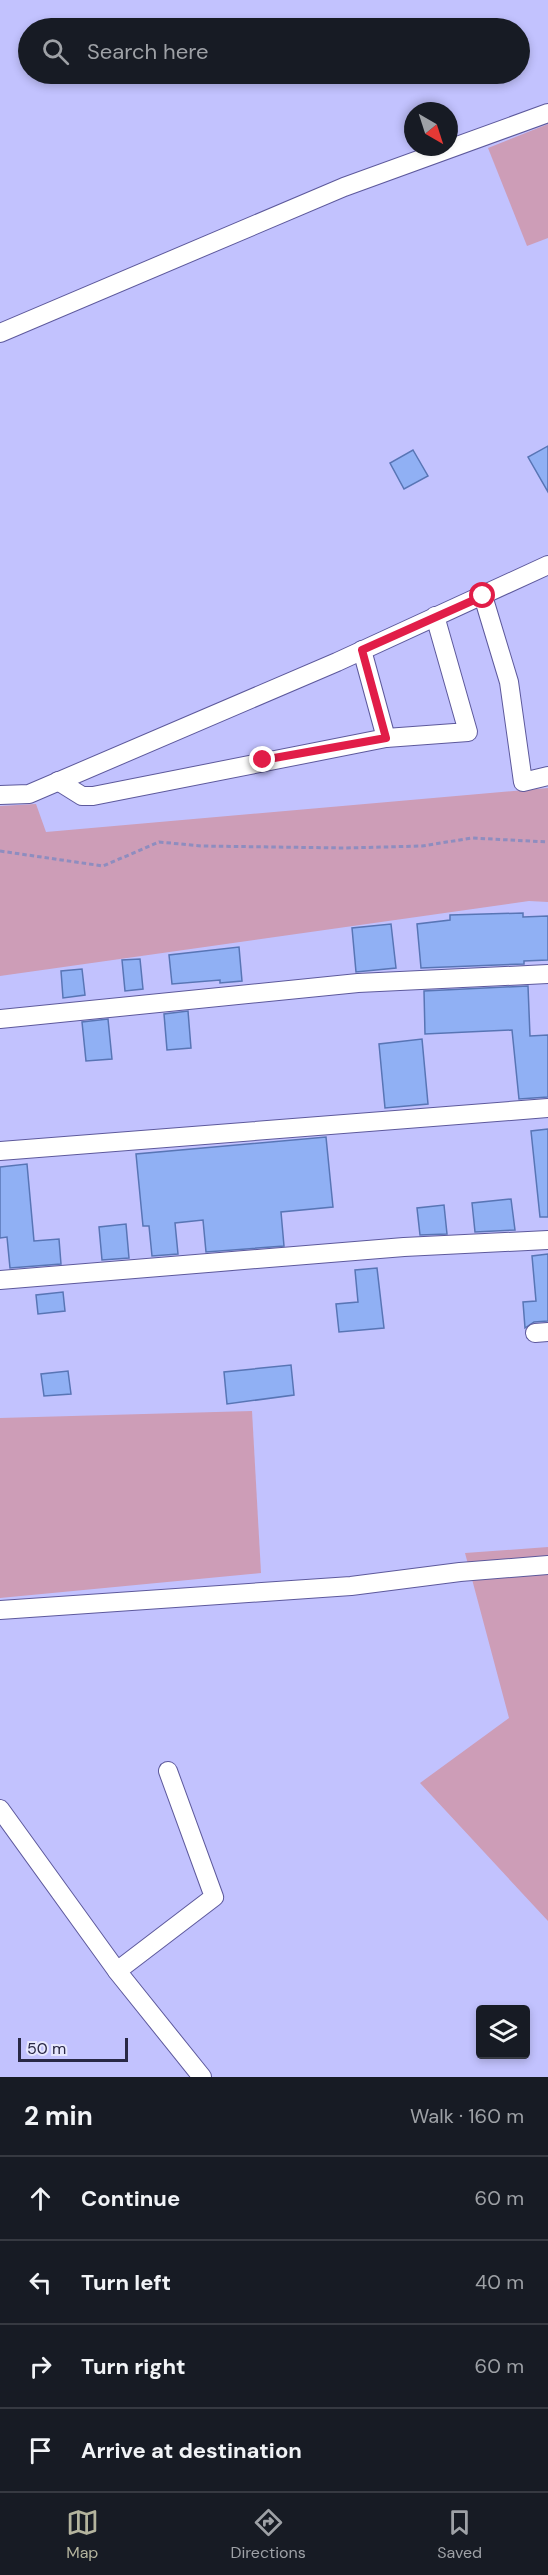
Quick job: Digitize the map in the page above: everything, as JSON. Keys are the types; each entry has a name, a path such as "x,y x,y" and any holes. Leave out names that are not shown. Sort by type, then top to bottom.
{"street":[{"path":"0,333 344,187 548,112"},
{"path":"0,795 29,794 362,650 548,564"},
{"path":"483,596 508,682 524,782 548,776"},
{"path":"58,781 82,796 93,796 386,738 468,732 435,616"},
{"path":"362,650 386,738"},
{"path":"0,1019 358,983 548,974"},
{"path":"0,1151 548,1108"},
{"path":"0,1280 404,1247 548,1240"},
{"path":"0,1610 329,1587 460,1572 548,1566"},
{"path":"117,1971 214,1897 168,1771"},
{"path":"0,1809 117,1971 202,2077"}],"path":[{"path":"0,851 103,866 159,842 202,846 345,848 422,846 472,838 548,842"}],"shaded area":[{"path":"548,124 548,238 527,246 488,148"},
{"path":"548,788 548,902 529,901 0,976 0,806 36,804 46,832"},
{"path":"252,1411 261,1573 0,1598 0,1418"},
{"path":"548,1547 548,1921 420,1783 509,1718 465,1553"}],"building":[{"path":"548,446 548,492 528,457"},
{"path":"413,450 428,476 404,489 390,463"},
{"path":"523,913 523,917 548,916 548,960 524,961 524,964 421,968 417,924 450,920 450,915"},
{"path":"391,924 396,968 356,972 352,928"},
{"path":"239,947 242,981 220,983 220,980 172,984 169,955"},
{"path":"140,959 143,989 125,991 122,960"},
{"path":"82,969 85,995 63,998 61,971"},
{"path":"528,986 530,1036 548,1035 548,1097 519,1099 512,1030 425,1034 424,991"},
{"path":"188,1011 191,1048 167,1050 164,1014"},
{"path":"108,1019 112,1059 86,1061 82,1022"},
{"path":"422,1039 428,1104 385,1108 379,1044"},
{"path":"548,1129 548,1217 540,1217 531,1131"},
{"path":"326,1137 333,1207 281,1212 284,1246 206,1252 203,1220 175,1223 178,1254 152,1256 149,1226 143,1226 136,1154"},
{"path":"27,1164 34,1241 59,1239 61,1264 10,1268 7,1237 0,1238 0,1167"},
{"path":"511,1199 515,1230 475,1232 472,1203"},
{"path":"444,1205 447,1234 420,1235 417,1208"},
{"path":"126,1224 129,1258 102,1260 99,1227"},
{"path":"548,1254 548,1321 534,1322 525,1328 523,1302 536,1301 532,1256"},
{"path":"377,1268 384,1328 339,1332 336,1304 358,1302 355,1270"},
{"path":"63,1292 65,1311 38,1314 36,1295"},
{"path":"291,1365 294,1395 227,1404 224,1372"},
{"path":"68,1371 71,1394 44,1396 41,1374"}],"route":[{"path":"263,760 386,738 378,700 362,650 483,596"}]}
